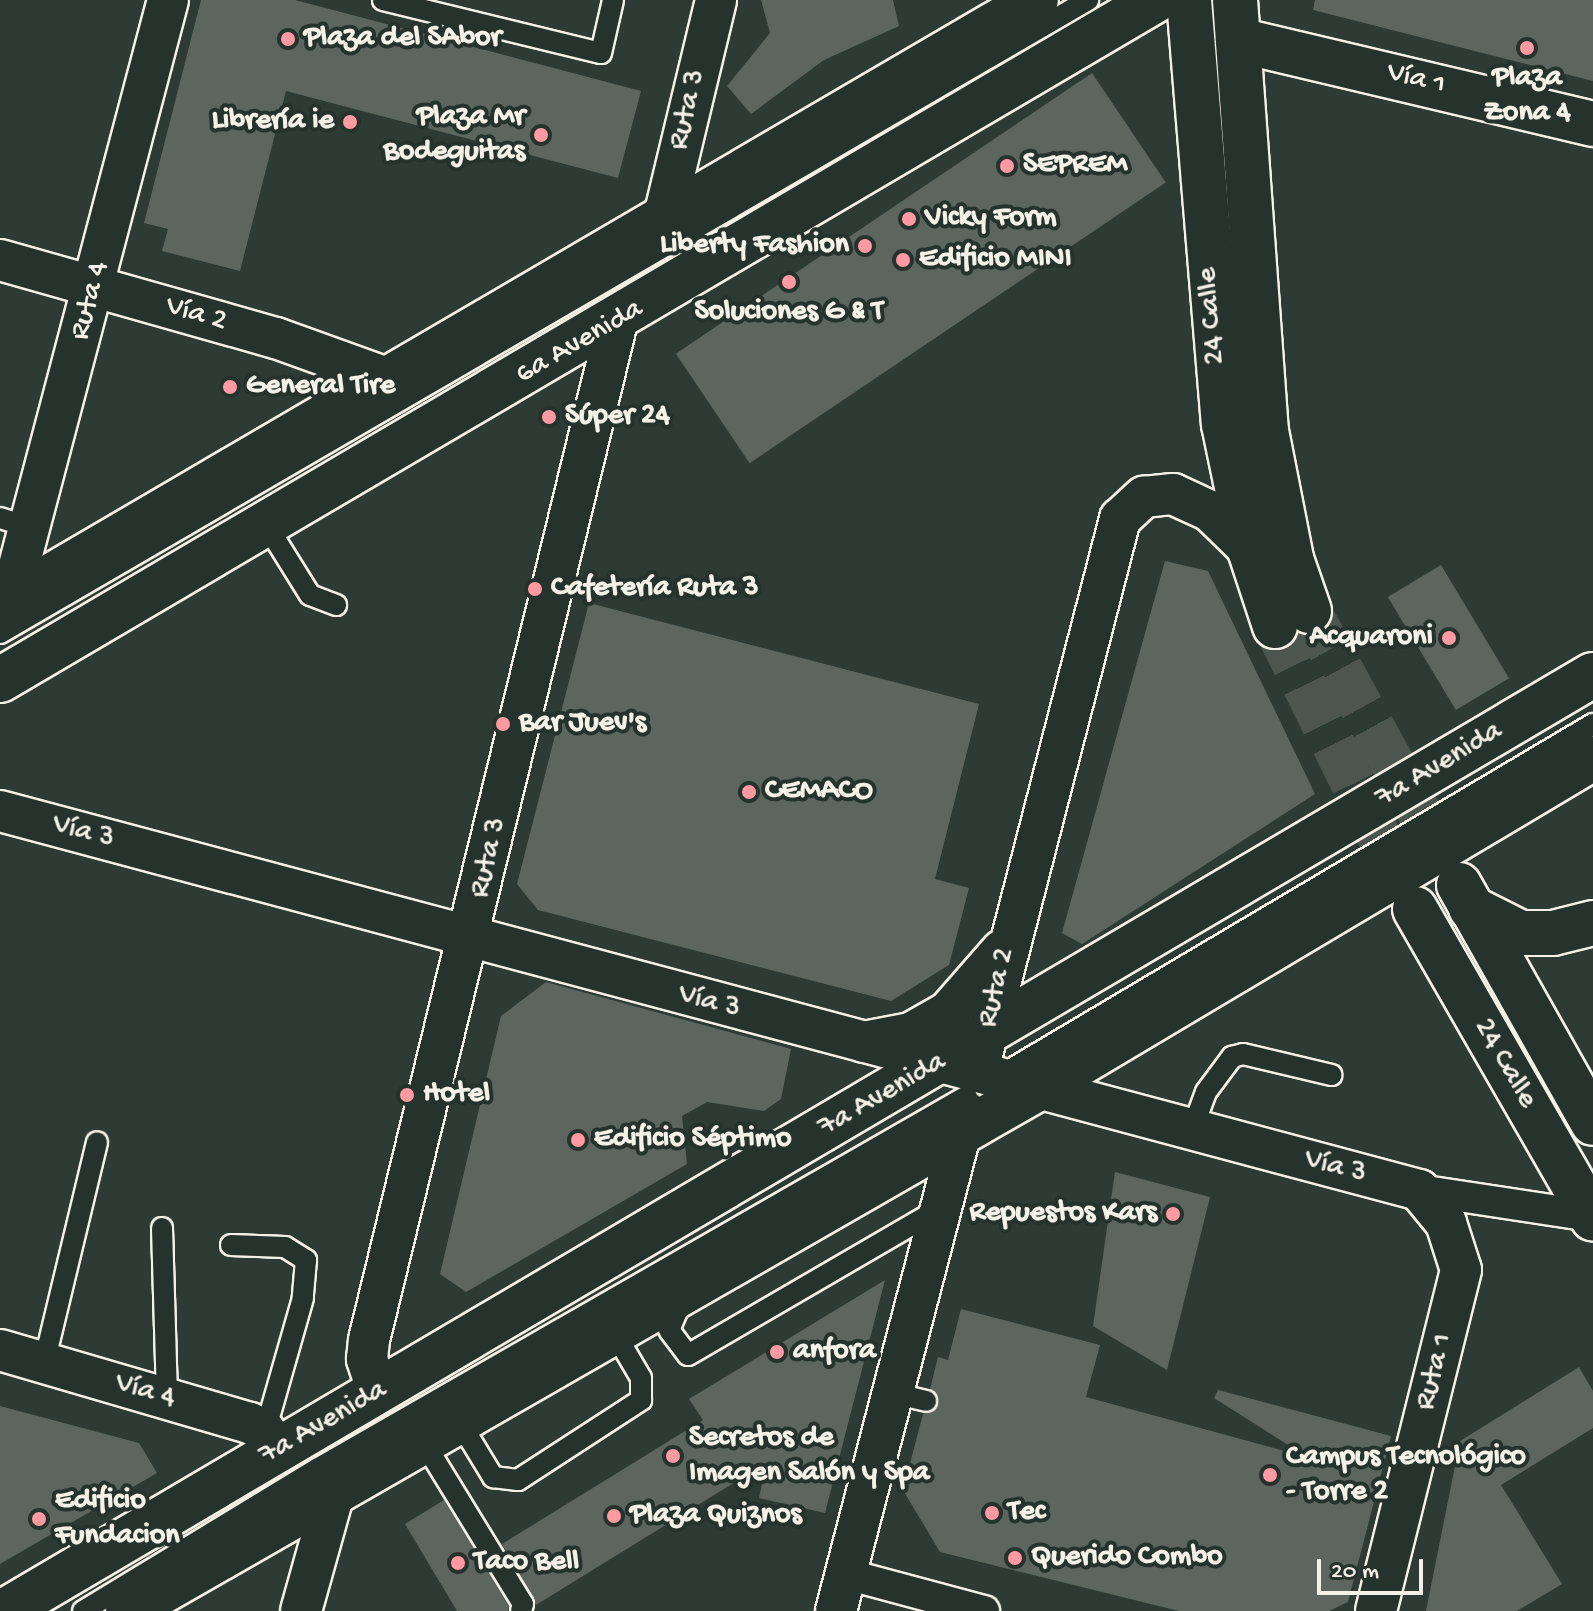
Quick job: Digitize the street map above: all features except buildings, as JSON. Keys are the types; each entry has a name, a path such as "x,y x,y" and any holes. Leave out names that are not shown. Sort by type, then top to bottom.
{"main road":[{"path":"3,613 390,379 1036,0"},
{"name":"6a Avenida","path":"0,680 617,322 1156,0"},
{"name":"24 Calle","path":"1189,0 1224,424 1250,550 1292,619 1291,559 1266,431 1236,20"},
{"name":"Vía 1","path":"1236,20 1593,124"},
{"name":"7a Avenida","path":"128,1611 686,1290 980,1081 1593,675"},
{"name":"7a Avenida","path":"5,1611 271,1442 378,1393 1593,758"},
{"name":"24 Calle","path":"1593,923 1553,933 1521,933 1465,896 1593,1123"},
{"name":"24 Calle","path":"1415,909 1592,1218"}],"street":[{"name":"Ruta 4","path":"3,613 13,522 96,285 168,0"},
{"name":"Ruta 3","path":"663,221 716,0"},
{"name":"Vía 2","path":"0,260 276,338 390,379"},
{"name":"Ruta 3","path":"378,1393 367,1359 369,1340 471,939 617,322"},
{"name":"Ruta 2","path":"841,1592 909,1397 940,1208 980,1081 1009,939 1120,519 1144,497 1173,494 1210,511 1250,550"},
{"name":"Vía 3","path":"0,811 857,1043 980,1081 1192,1130 1419,1190"},
{"path":"857,1043 911,1033 948,1012 1009,939"},
{"path":"1419,1190 1592,1218"},
{"name":"Ruta 1","path":"1376,1611 1461,1270 1446,1223 1419,1190"},
{"name":"Vía 4","path":"0,1350 167,1398 271,1442"},
{"path":"301,1611 334,1493"},
{"path":"841,1592 984,1611"}],"lane":[{"path":"383,0 601,53 613,0"},
{"path":"3,613 1088,0"},
{"path":"267,526 310,595 336,605"},
{"path":"83,1611 317,1469 1593,724"},
{"path":"1192,1130 1206,1092 1232,1057 1243,1054 1332,1075"},
{"path":"44,1363 97,1142"},
{"path":"686,1290 669,1330 688,1355 940,1208"},
{"path":"162,1228 167,1398"},
{"path":"231,1245 285,1247 306,1260 303,1298 271,1442"},
{"path":"441,1431 493,1477 518,1480 641,1400 641,1378 614,1332"},
{"path":"441,1431 523,1604 521,1611"}],"tunnel":[{"path":"1309,611 1448,865"},
{"path":"1275,626 1407,893"}],"place":[{"name":"Plaza del SAbor","path":"288,39"},
{"name":"Plaza Zona 4","path":"1527,48"},
{"name":"Librería ie","path":"350,122"},
{"name":"Plaza Mr Bodeguitas","path":"541,135"},
{"name":"SEPREM","path":"1007,166"},
{"name":"Vicky Form","path":"909,219"},
{"name":"Liberty Fashion","path":"865,246"},
{"name":"Edificio MINI","path":"903,260"},
{"name":"Soluciones G & T","path":"789,282"},
{"name":"General Tire","path":"230,387"},
{"name":"Súper 24","path":"549,417"},
{"name":"Cafetería Ruta 3","path":"535,589"},
{"name":"Acquaroni","path":"1449,638"},
{"name":"Bar Juev's","path":"503,724"},
{"name":"CEMACO","path":"749,792"},
{"name":"Hotel","path":"407,1095"},
{"name":"Edificio Séptimo","path":"578,1140"},
{"name":"Repuestos Kars","path":"1173,1214"},
{"name":"anfora","path":"777,1352"},
{"name":"Secretos de Imagen Salón y Spa","path":"673,1456"},
{"name":"Campus Tecnológico - Torre 2","path":"1270,1475"},
{"name":"Tec","path":"992,1513"},
{"name":"Plaza Quiznos","path":"614,1516"},
{"name":"Edificio Fundacion","path":"39,1519"},
{"name":"Querido Combo","path":"1015,1558"},
{"name":"Taco Bell","path":"458,1563"}]}
